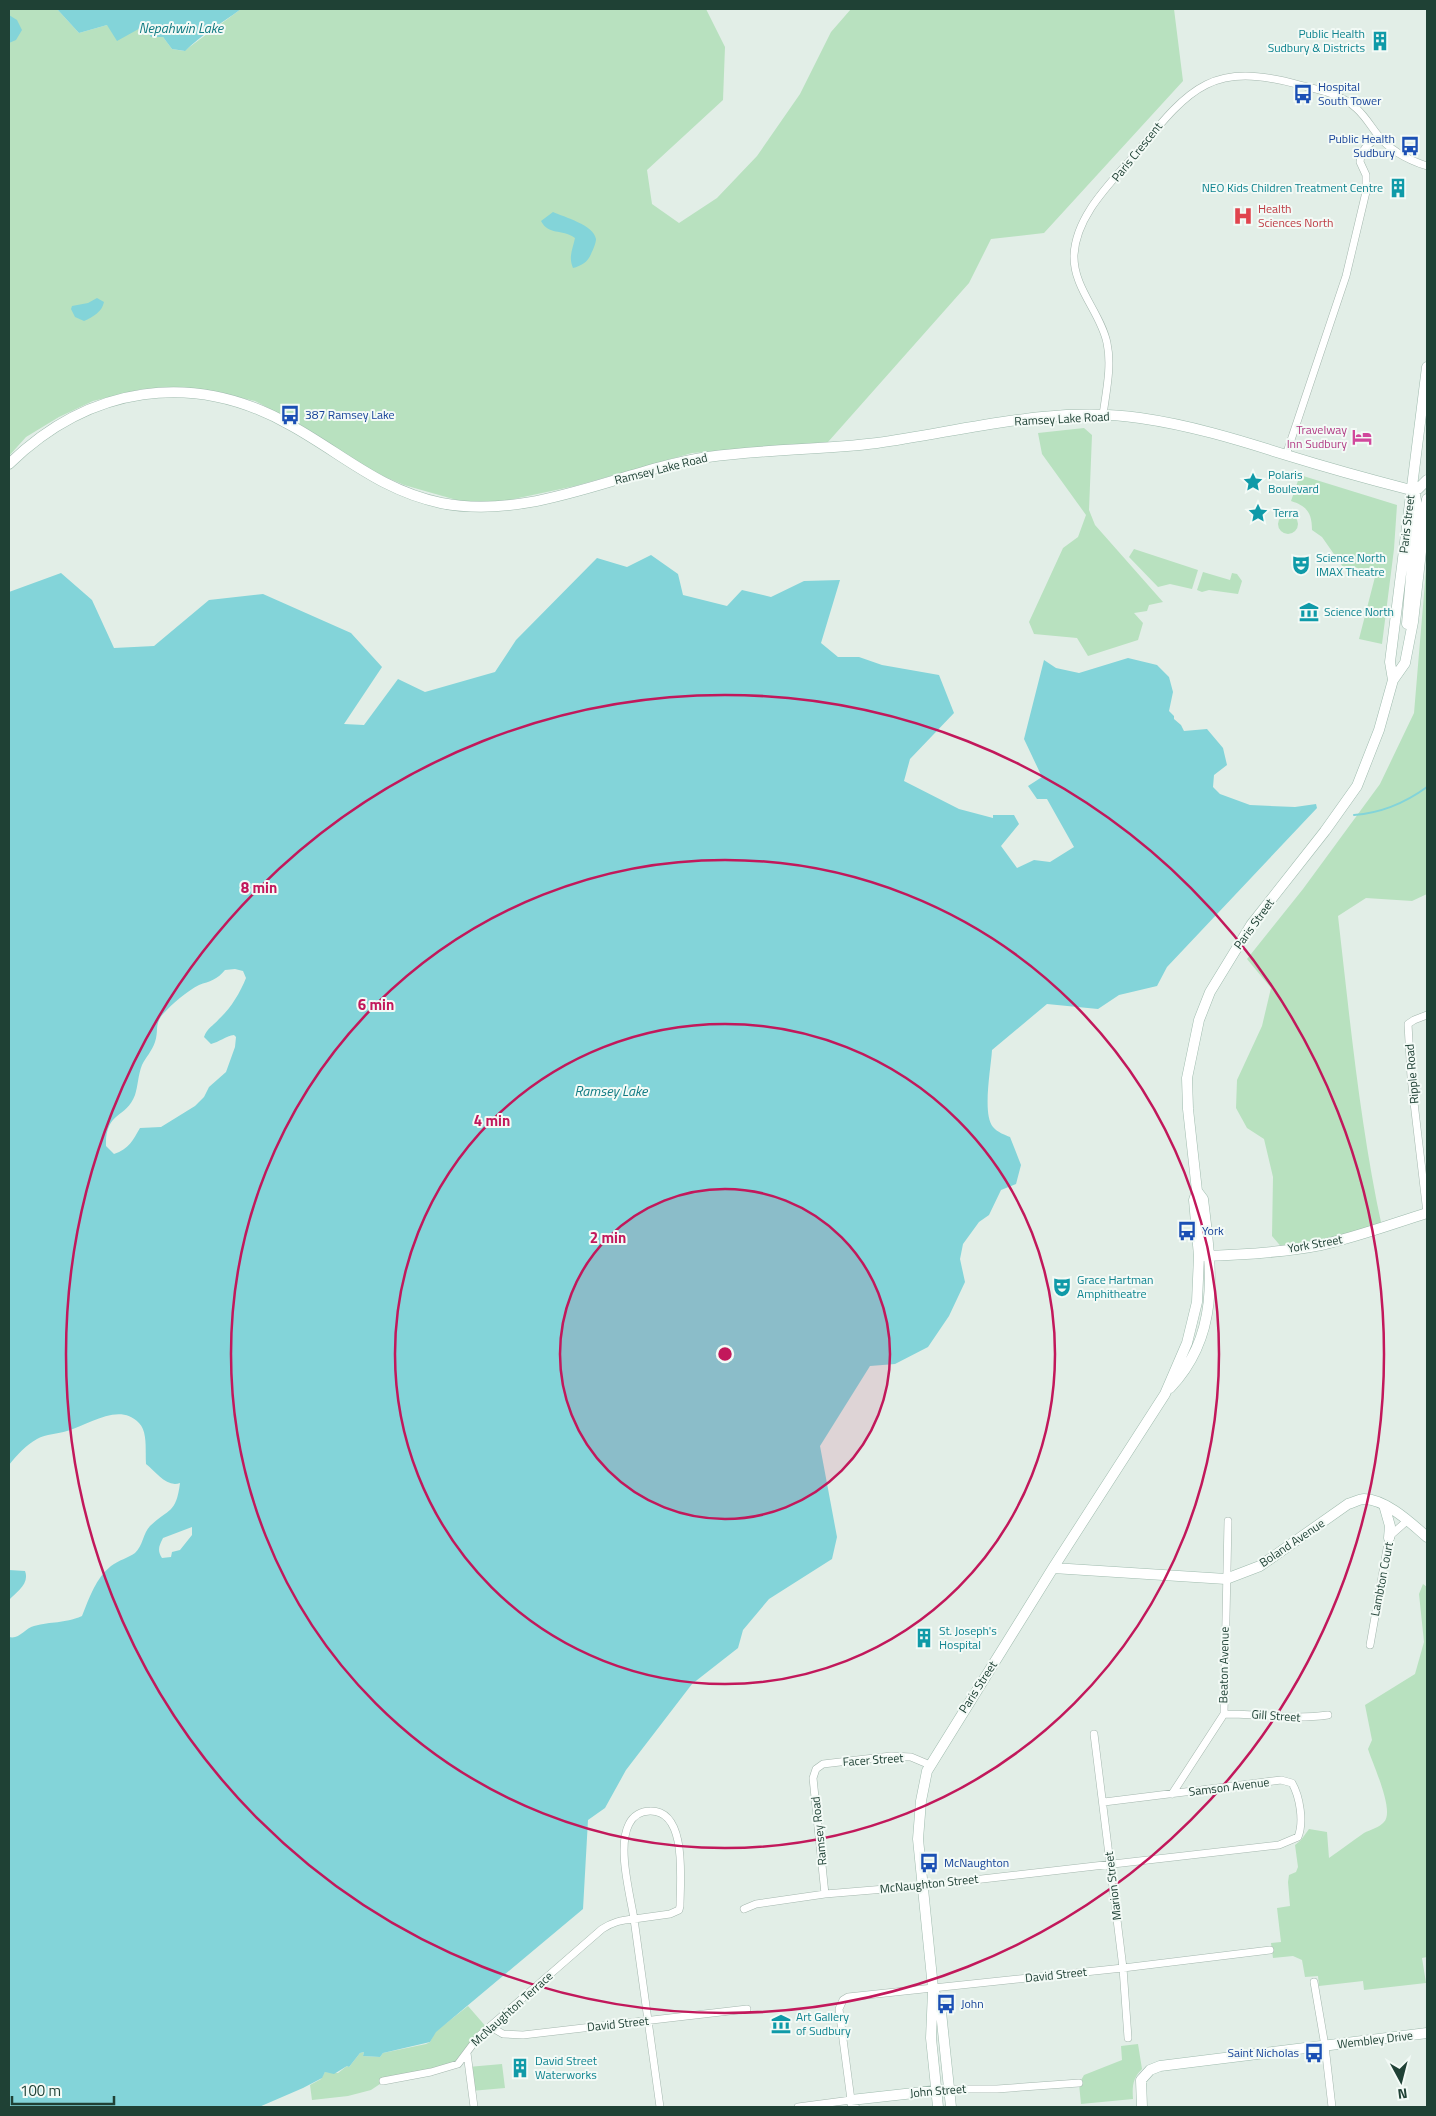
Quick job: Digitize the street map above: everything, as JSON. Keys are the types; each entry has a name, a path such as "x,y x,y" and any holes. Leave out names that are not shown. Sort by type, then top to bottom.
{"street":[{"name":"Paris Crescent","path":"1103,415 1108,364 1107,343 1076,271 1074,256 1077,239 1087,214 1172,109 1190,93 1207,84 1228,77 1258,75 1326,92 1355,107 1378,136 1398,153 1427,166"},
{"path":"1286,455 1346,276 1366,192 1366,175 1360,162 1361,156 1365,148 1378,136"},
{"name":"Paris Street","path":"1393,680 1390,662 1427,367"},
{"name":"Ramsey Lake Road","path":"9,464 31,443 60,423 89,408 140,394 170,392 202,394 247,404 294,426 350,464 390,486 434,501 455,505 481,507 520,504 709,457 877,443 1024,419 1103,415 1137,417 1183,425 1411,490"},
{"path":"1411,490 1418,489 1427,480"},
{"path":"1405,663 1407,616 1418,506 1415,495 1411,490"},
{"name":"Paris Street","path":"938,2107 932,2038 933,1988 918,1839 921,1801 927,1771 1164,1394 1190,1365 1200,1342 1210,1299 1204,1256 1203,1199 1197,1191 1188,1109 1187,1078 1199,1020 1210,992 1251,925 1357,786 1380,730 1393,680 1405,663 1413,622 1427,499"},
{"name":"Ripple Road","path":"1427,1015 1408,1024 1411,1077 1427,1213"},
{"name":"York Street","path":"1204,1256 1258,1254 1320,1245 1427,1213"},
{"name":"Boland Avenue","path":"1053,1568 1226,1580 1260,1566 1348,1504 1364,1499 1384,1505 1408,1520 1427,1537"},
{"path":"1384,1505 1390,1526 1389,1538"},
{"name":"Lambton Court","path":"1370,1645 1389,1538 1408,1520"},
{"name":"Beaton Avenue","path":"1172,1794 1224,1714 1228,1521"},
{"name":"Gill Street","path":"1224,1714 1258,1714 1306,1718 1328,1715"},
{"name":"Marion Street","path":"1094,1734 1104,1802 1123,1968 1128,2038"},
{"name":"Facer Street","path":"816,1769 823,1764 892,1756 911,1757 930,1765"},
{"name":"Ramsey Road","path":"816,1769 813,1778 825,1894"},
{"name":"Samson Avenue","path":"1104,1802 1281,1780 1292,1783 1296,1790 1301,1830 1298,1836 1292,1840"},
{"path":"634,1919 675,1913 679,1910 680,1906 677,1833 668,1817 653,1811 638,1814 629,1824 624,1845 634,1919 649,2021 660,2107"},
{"name":"McNaughton Street","path":"744,1908 756,1904 825,1894 922,1886 1279,1845 1292,1840"},
{"name":"McNaughton Terrace","path":"383,2081 450,2067 461,2061 471,2045 602,1929 615,1921 634,1919"},
{"name":"David Street","path":"852,2104 839,2008 843,2000 848,1997 1123,1968 1270,1950"},
{"path":"1314,1982 1325,2046 1332,2107"},
{"name":"Paris Street","path":"933,1988 941,2012 952,2107"},
{"name":"David Street","path":"491,2027 503,2034 513,2035 747,2009"},
{"name":"Wembley Drive","path":"1142,2107 1141,2080 1146,2074 1160,2066 1427,2034"},
{"path":"467,2054 474,2107"},
{"name":"John Street","path":"798,2107 852,2104 950,2089 997,2089 1078,2083"}],"green space":[{"path":"9,9 57,9 79,33 107,25 135,30 144,26 163,37 172,49 184,51 241,9 706,9 725,47 723,100 647,170 652,204 679,223 717,198 757,156 800,94 831,32 851,9 1174,9 1183,81 1044,233 991,239 969,283 828,442 692,453 575,486 505,501 460,501 404,485 374,472 301,425 255,401 214,392 167,388 142,389 93,401 59,417 26,437 9,456"},
{"path":"1084,428 1092,435 1089,510 1095,525 1163,602 1149,605 1147,611 1134,613 1143,623 1138,640 1088,656 1077,638 1034,634 1029,622 1063,548 1078,537 1086,515 1042,454 1038,433"},
{"path":"1300,475 1397,505 1394,549 1382,644 1359,639 1376,573 1354,567 1349,569 1343,567 1322,537 1312,530 1310,515 1305,508 1291,501"},
{"path":"1288,514 1295,517 1298,524 1295,531 1288,534 1281,531 1278,524 1281,517"},
{"path":"1134,549 1198,570 1192,589 1170,584 1158,587 1129,557"},
{"path":"1427,558 1427,894 1412,901 1366,898 1338,916 1351,1034 1374,1189 1382,1227 1284,1250 1272,1236 1273,1177 1264,1139 1247,1128 1236,1108 1237,1080 1262,1026 1271,988 1247,959 1303,889 1380,784 1414,713"},
{"path":"1203,572 1230,580 1232,573 1237,574 1242,581 1238,594 1209,590 1202,592 1197,590"},
{"path":"1423,1584 1427,1587 1427,1957 1422,1958 1426,1983 1364,1990 1363,1981 1319,1986 1318,1976 1305,1977 1302,1960 1293,1956 1273,1958 1271,1943 1281,1942 1277,1908 1290,1906 1289,1875 1296,1872 1298,1867 1295,1845 1309,1829 1327,1832 1329,1858 1364,1833 1380,1825 1387,1816 1385,1798 1368,1749 1372,1740 1365,1705 1415,1674 1424,1642 1419,1594"},
{"path":"468,2006 488,2029 461,2062 383,2082 371,2090 348,2096 312,2100 310,2085 321,2079 325,2072 338,2073 347,2066 349,2067 360,2053 364,2052 363,2056 380,2057 383,2053 426,2044 430,2042 435,2032"},
{"path":"1138,2044 1142,2069 1134,2082 1133,2099 1081,2104 1079,2084 1084,2075 1122,2060 1121,2046"},
{"path":"502,2064 505,2088 471,2091 468,2067"}],"water":[{"name":"Nepahwin Lake","path":"57,9 241,9 205,34 185,51 172,49 163,37 151,37 144,26 117,41 107,25 79,33"},
{"path":"9,15 17,20 22,30 16,40 9,43"},
{"path":"553,212 571,219 594,234 596,242 588,259 581,265 573,268 571,260 575,238 565,233 548,229 541,221"},
{"path":"97,298 104,302 97,314 84,321 75,317 71,309 72,306 88,303"},
{"name":"Ramsey Lake","path":"651,555 678,574 683,595 727,606 742,590 771,597 804,581 840,580 821,643 838,657 859,657 882,665 939,675 954,713 910,759 904,781 959,809 993,818 993,815 1014,815 1019,824 1001,846 1017,868 1034,860 1050,862 1074,847 1047,799 1037,799 1028,786 1042,777 1024,739 1044,660 1056,668 1079,673 1128,658 1157,665 1169,677 1173,692 1169,711 1174,716 1174,719 1181,725 1184,731 1207,729 1223,748 1227,765 1214,775 1213,787 1220,794 1250,805 1295,807 1316,804 1317,808 1167,967 1157,986 1119,995 1098,1009 1047,1004 992,1050 988,1112 993,1127 1010,1137 1021,1165 1016,1184 1001,1190 989,1215 979,1222 963,1244 960,1259 965,1282 949,1316 928,1347 895,1364 870,1366 820,1446 837,1537 832,1559 769,1599 743,1630 738,1648 692,1684 626,1770 605,1808 588,1820 583,1909 436,2032 430,2042 383,2053 380,2057 363,2056 364,2052 360,2053 349,2067 347,2066 334,2074 325,2072 322,2078 259,2107 9,2107 9,1637 16,1637 34,1626 82,1616 101,1576 111,1566 135,1553 150,1526 174,1505 180,1483 175,1484 166,1481 146,1464 144,1431 139,1423 131,1417 122,1415 104,1417 67,1431 41,1437 25,1447 9,1465 9,592 61,573 92,600 114,648 154,646 209,600 263,594 351,633 382,667 344,724 364,725 398,679 425,692 495,672 516,640 597,558 627,567","holes":["235,969 243,971 246,978 244,984 231,1005 208,1029 204,1037 211,1044 234,1035 236,1037 235,1047 226,1072 209,1087 204,1097 195,1106 161,1127 140,1128 127,1147 114,1154 106,1146 109,1127 112,1121 127,1108 135,1095 142,1065 155,1042 160,1018 180,998 199,985 216,978 225,970","192,1527 192,1535 180,1550 172,1552 171,1557 162,1558 159,1548 163,1538"]},
{"path":"9,1570 25,1571 26,1580 9,1600"}],"waterway":[{"path":"1354,815 1374,812 1393,806 1427,787"}],"place":[{"name":"Public Health Sudbury & Districts","path":"1380,41"},
{"name":"Hospital South Tower","path":"1303,94"},
{"name":"Public Health Sudbury","path":"1410,146"},
{"name":"NEO Kids Children Treatment Centre","path":"1398,188"},
{"name":"Health Sciences North","path":"1243,216"},
{"name":"387 Ramsey Lake","path":"290,415"},
{"name":"Travelway Inn Sudbury","path":"1362,437"},
{"name":"Polaris Boulevard","path":"1253,482"},
{"name":"Terra","path":"1258,513"},
{"name":"Science North IMAX Theatre","path":"1301,565"},
{"name":"Science North","path":"1309,612"},
{"name":"York","path":"1187,1231"},
{"name":"Grace Hartman Amphitheatre","path":"1062,1287"},
{"name":"St. Joseph's Hospital","path":"924,1638"},
{"name":"McNaughton","path":"929,1863"},
{"name":"John","path":"946,2004"},
{"name":"Art Gallery of Sudbury","path":"781,2024"},
{"name":"Saint Nicholas","path":"1314,2053"},
{"name":"David Street Waterworks","path":"520,2068"}]}
